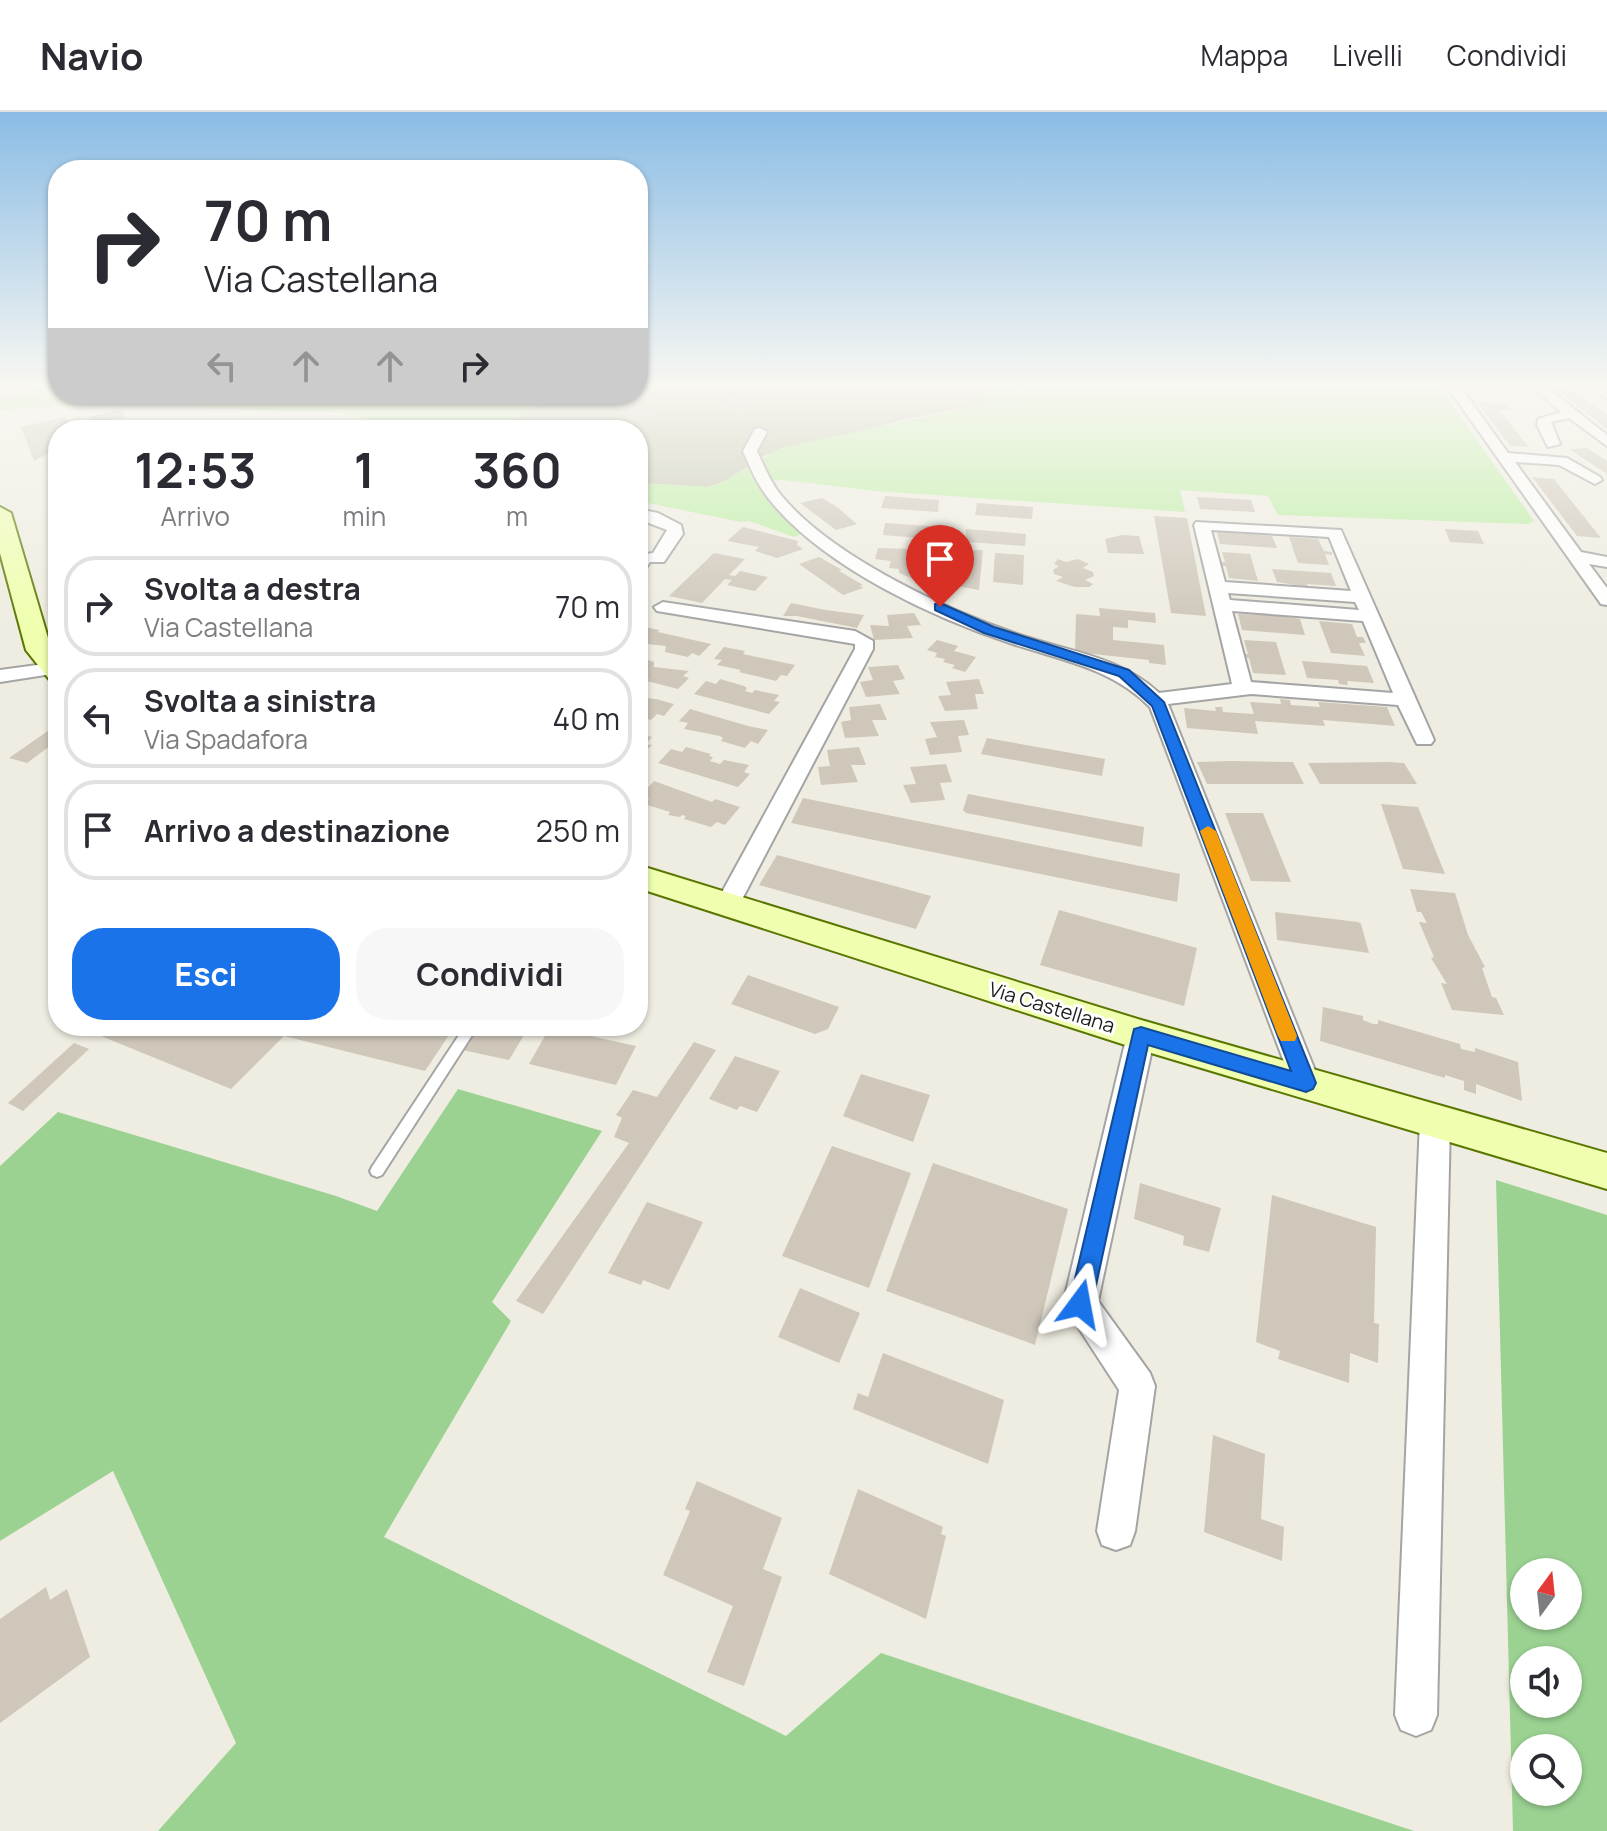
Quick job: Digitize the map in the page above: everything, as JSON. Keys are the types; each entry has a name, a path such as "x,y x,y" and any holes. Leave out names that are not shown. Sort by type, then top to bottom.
{"main road":[{"path":"0,513 39,650 48,662"},
{"name":"Via Castellana","path":"648,879 1141,1035 1607,1171"}],"street":[{"path":"756,465 780,503 865,568 989,630 1124,673 1154,700 1306,1083"},
{"path":"1509,465 1607,600"},
{"path":"1569,465 1595,480"},
{"path":"648,517 665,521 675,528 675,534 658,558 648,557"},
{"path":"1243,689 1202,525 1335,533 1424,740"},
{"path":"1575,556 1607,562"},
{"path":"1217,587 1362,597"},
{"path":"1222,605 1370,616"},
{"path":"663,607 855,637 864,641 864,649 727,905"},
{"path":"1,677 48,672"},
{"path":"1154,700 1243,689 1406,700"},
{"path":"1116,1531 1137,1386 1080,1304 1141,1035"},
{"path":"1416,1715 1435,1121"}],"lane":[{"path":"377,1171 465,1036"}],"shaded area":[{"path":"648,465 750,465 727,480 708,487 648,484"}],"green space":[{"path":"752,465 1495,465 1534,521 1528,524 1278,515 1268,496 1180,490 1185,512 875,491 783,480 757,481 790,524 804,533 794,537 749,521 648,503 648,484 709,487"},
{"path":"458,1089 602,1131 492,1302 511,1321 384,1537 786,1736 881,1653 1414,1831 158,1831 236,1743 113,1471 0,1541 0,1166 58,1112 377,1211"},
{"path":"1496,1180 1607,1215 1607,1831 1513,1831 1512,1806 1582,1806 1582,1734 1510,1734 1510,1718 1582,1718 1582,1646 1510,1646 1510,1716"}],"building":[{"path":"1594,465 1607,465 1607,474"},
{"path":"1532,477 1554,479 1601,538 1577,536"},
{"path":"885,496 939,500 938,512 881,508"},
{"path":"1197,497 1251,500 1255,512 1200,509"},
{"path":"822,498 857,524 836,530 800,503"},
{"path":"977,503 1033,507 1032,519 975,515"},
{"path":"1154,516 1187,518 1206,616 1171,613"},
{"path":"885,523 943,527 943,533 940,540 883,535"},
{"path":"743,527 798,541 797,545 803,549 777,558 755,551 759,547 727,541"},
{"path":"966,529 1026,534 1025,546 966,542"},
{"path":"1445,529 1478,531 1484,544 1450,542"},
{"path":"1244,531 1272,536 1277,548 1220,544 1217,532 1245,534"},
{"path":"1122,535 1139,536 1144,554 1108,553 1105,539"},
{"path":"1289,537 1318,539 1324,551 1332,552 1332,555 1325,554 1329,565 1298,563"},
{"path":"945,547 953,548 953,551 983,550 979,590 947,584 946,587 935,586 936,577 941,577 942,571 925,569 921,582 899,573 899,569 889,568 891,561 875,559 878,548 944,550"},
{"path":"1222,552 1250,554 1258,581 1229,578 1226,566 1221,566 1220,562 1225,562"},
{"path":"714,553 745,559 729,575 735,576 740,571 768,577 755,591 727,585 732,580 725,579 702,603 669,596"},
{"path":"995,553 1024,555 1023,585 993,582"},
{"path":"819,557 842,570 839,571 863,585 860,586 863,588 843,595 799,564"},
{"path":"1058,559 1066,562 1078,559 1089,564 1083,568 1093,572 1094,576 1085,580 1093,584 1075,587 1056,581 1063,577 1054,574 1053,570 1059,566 1054,564"},
{"path":"1272,569 1331,573 1336,586 1307,584 1308,587 1277,582"},
{"path":"791,603 864,615 857,628 783,616"},
{"path":"1099,608 1155,613 1156,623 1128,620 1128,628 1113,627 1113,640 1164,645 1166,665 1149,663 1149,660 1075,652 1076,614 1100,616"},
{"path":"914,613 921,625 907,626 913,638 874,640 870,625 889,626 887,615"},
{"path":"1238,614 1300,619 1305,635 1242,630"},
{"path":"1319,621 1352,624 1357,637 1363,637 1366,643 1359,643 1365,656 1331,653"},
{"path":"648,628 711,644 699,656 692,653 688,657 665,652 666,646 648,644"},
{"path":"937,640 958,646 954,651 976,657 965,672 952,668 955,665 943,662 945,659 935,657 937,653 927,650"},
{"path":"1244,640 1276,642 1286,675 1253,673 1249,658 1242,654 1248,654"},
{"path":"724,647 795,665 787,676 781,675 776,681 739,672 741,670 717,665 722,660 714,659"},
{"path":"648,660 654,662 654,667 689,671 683,676 689,678 678,689 648,681"},
{"path":"1302,661 1367,666 1374,683 1347,681 1348,685 1339,684 1338,680 1307,678"},
{"path":"898,665 905,679 893,681 900,694 866,697 860,682 873,680 868,667"},
{"path":"720,679 744,686 747,688 745,691 752,693 755,690 779,695 774,701 780,702 769,714 694,694 706,681 716,684"},
{"path":"979,679 984,694 975,694 978,709 945,711 938,696 951,695 946,682"},
{"path":"648,698 674,704 664,716 657,714 648,719"},
{"path":"1280,699 1290,700 1291,705 1320,707 1318,702 1387,707 1395,726 1323,720 1325,726 1255,721 1258,734 1187,728 1184,708 1216,711 1215,707 1222,707 1223,712 1254,714 1250,702 1281,704"},
{"path":"880,704 887,720 872,720 879,736 845,738 841,722 851,720 849,707"},
{"path":"690,709 768,730 758,744 751,741 745,748 721,741 723,738 720,736 684,729 688,723 679,721"},
{"path":"964,720 969,735 958,736 962,752 930,755 925,739 937,737 930,722"},
{"path":"48,731 48,747 27,763 9,758"},
{"path":"987,738 1105,759 1102,776 981,754"},
{"path":"686,747 711,754 709,756 713,757 710,761 720,764 724,760 749,765 744,772 750,774 738,787 658,763 671,749 682,752"},
{"path":"859,747 866,765 851,765 858,782 821,785 818,767 830,766 827,750"},
{"path":"1197,762 1293,762 1304,784 1207,784"},
{"path":"1308,763 1404,763 1417,784 1320,784"},
{"path":"946,764 952,782 940,783 945,800 911,803 903,785 916,784 910,767"},
{"path":"654,781 712,802 715,799 740,807 725,825 717,822 711,827 684,819 686,816 668,815 670,812 648,805 648,787"},
{"path":"968,794 1144,827 1142,847 966,813 963,810"},
{"path":"803,798 1180,874 1177,902 791,823"},
{"path":"1381,804 1418,807 1445,874 1403,869"},
{"path":"1225,813 1263,813 1291,882 1251,881"},
{"path":"777,855 931,896 916,929 759,885"},
{"path":"1410,889 1455,893 1468,935 1485,967 1482,968 1492,997 1496,998 1504,1015 1452,1010 1441,983 1447,984 1431,958 1434,957 1419,922 1427,923 1421,912 1417,912"},
{"path":"1059,910 1197,948 1184,1006 1040,965"},
{"path":"1275,912 1358,922 1369,953 1277,940"},
{"path":"748,975 839,1007 828,1029 815,1034 731,1004"},
{"path":"1323,1007 1363,1016 1363,1020 1373,1024 1378,1024 1378,1020 1460,1044 1461,1049 1475,1052 1475,1048 1518,1062 1522,1101 1476,1084 1476,1094 1464,1090 1464,1081 1320,1041"},
{"path":"101,1036 284,1036 231,1089"},
{"path":"284,1036 448,1036 425,1071"},
{"path":"471,1036 523,1036 509,1060 462,1050"},
{"path":"545,1036 591,1036 636,1046 616,1085 529,1064"},
{"path":"694,1042 716,1050 543,1314 516,1301 629,1143 614,1137 622,1118 616,1115 633,1090 657,1097"},
{"path":"74,1043 89,1049 23,1111 8,1103"},
{"path":"735,1056 780,1071 757,1112 740,1106 737,1110 709,1099"},
{"path":"861,1074 930,1095 913,1142 843,1116"},
{"path":"832,1146 911,1173 869,1288 782,1256"},
{"path":"933,1163 1068,1209 1035,1345 886,1291"},
{"path":"1140,1183 1221,1208 1209,1252 1183,1245 1184,1236 1134,1219"},
{"path":"1272,1195 1376,1227 1374,1323 1379,1324 1378,1363 1350,1353 1349,1383 1278,1359 1280,1351 1256,1342"},
{"path":"647,1202 703,1222 669,1290 643,1280 641,1285 608,1273"},
{"path":"800,1288 860,1313 839,1363 778,1337"},
{"path":"883,1353 1004,1400 988,1464 853,1409 858,1393 868,1397"},
{"path":"1213,1435 1265,1454 1261,1519 1284,1527 1282,1561 1204,1532"},
{"path":"697,1481 782,1518 763,1569 782,1577 744,1686 707,1672 733,1606 663,1575 690,1511 685,1509"},
{"path":"858,1489 943,1527 941,1534 946,1536 926,1619 829,1574"},
{"path":"46,1587 50,1600 67,1589 90,1657 0,1723 0,1619"}],"slow traffic":[{"path":"1208,831 1288,1036"}],"route":[{"path":"940,607 989,630 1124,673 1159,705 1306,1083 1141,1035 1080,1304"}]}
